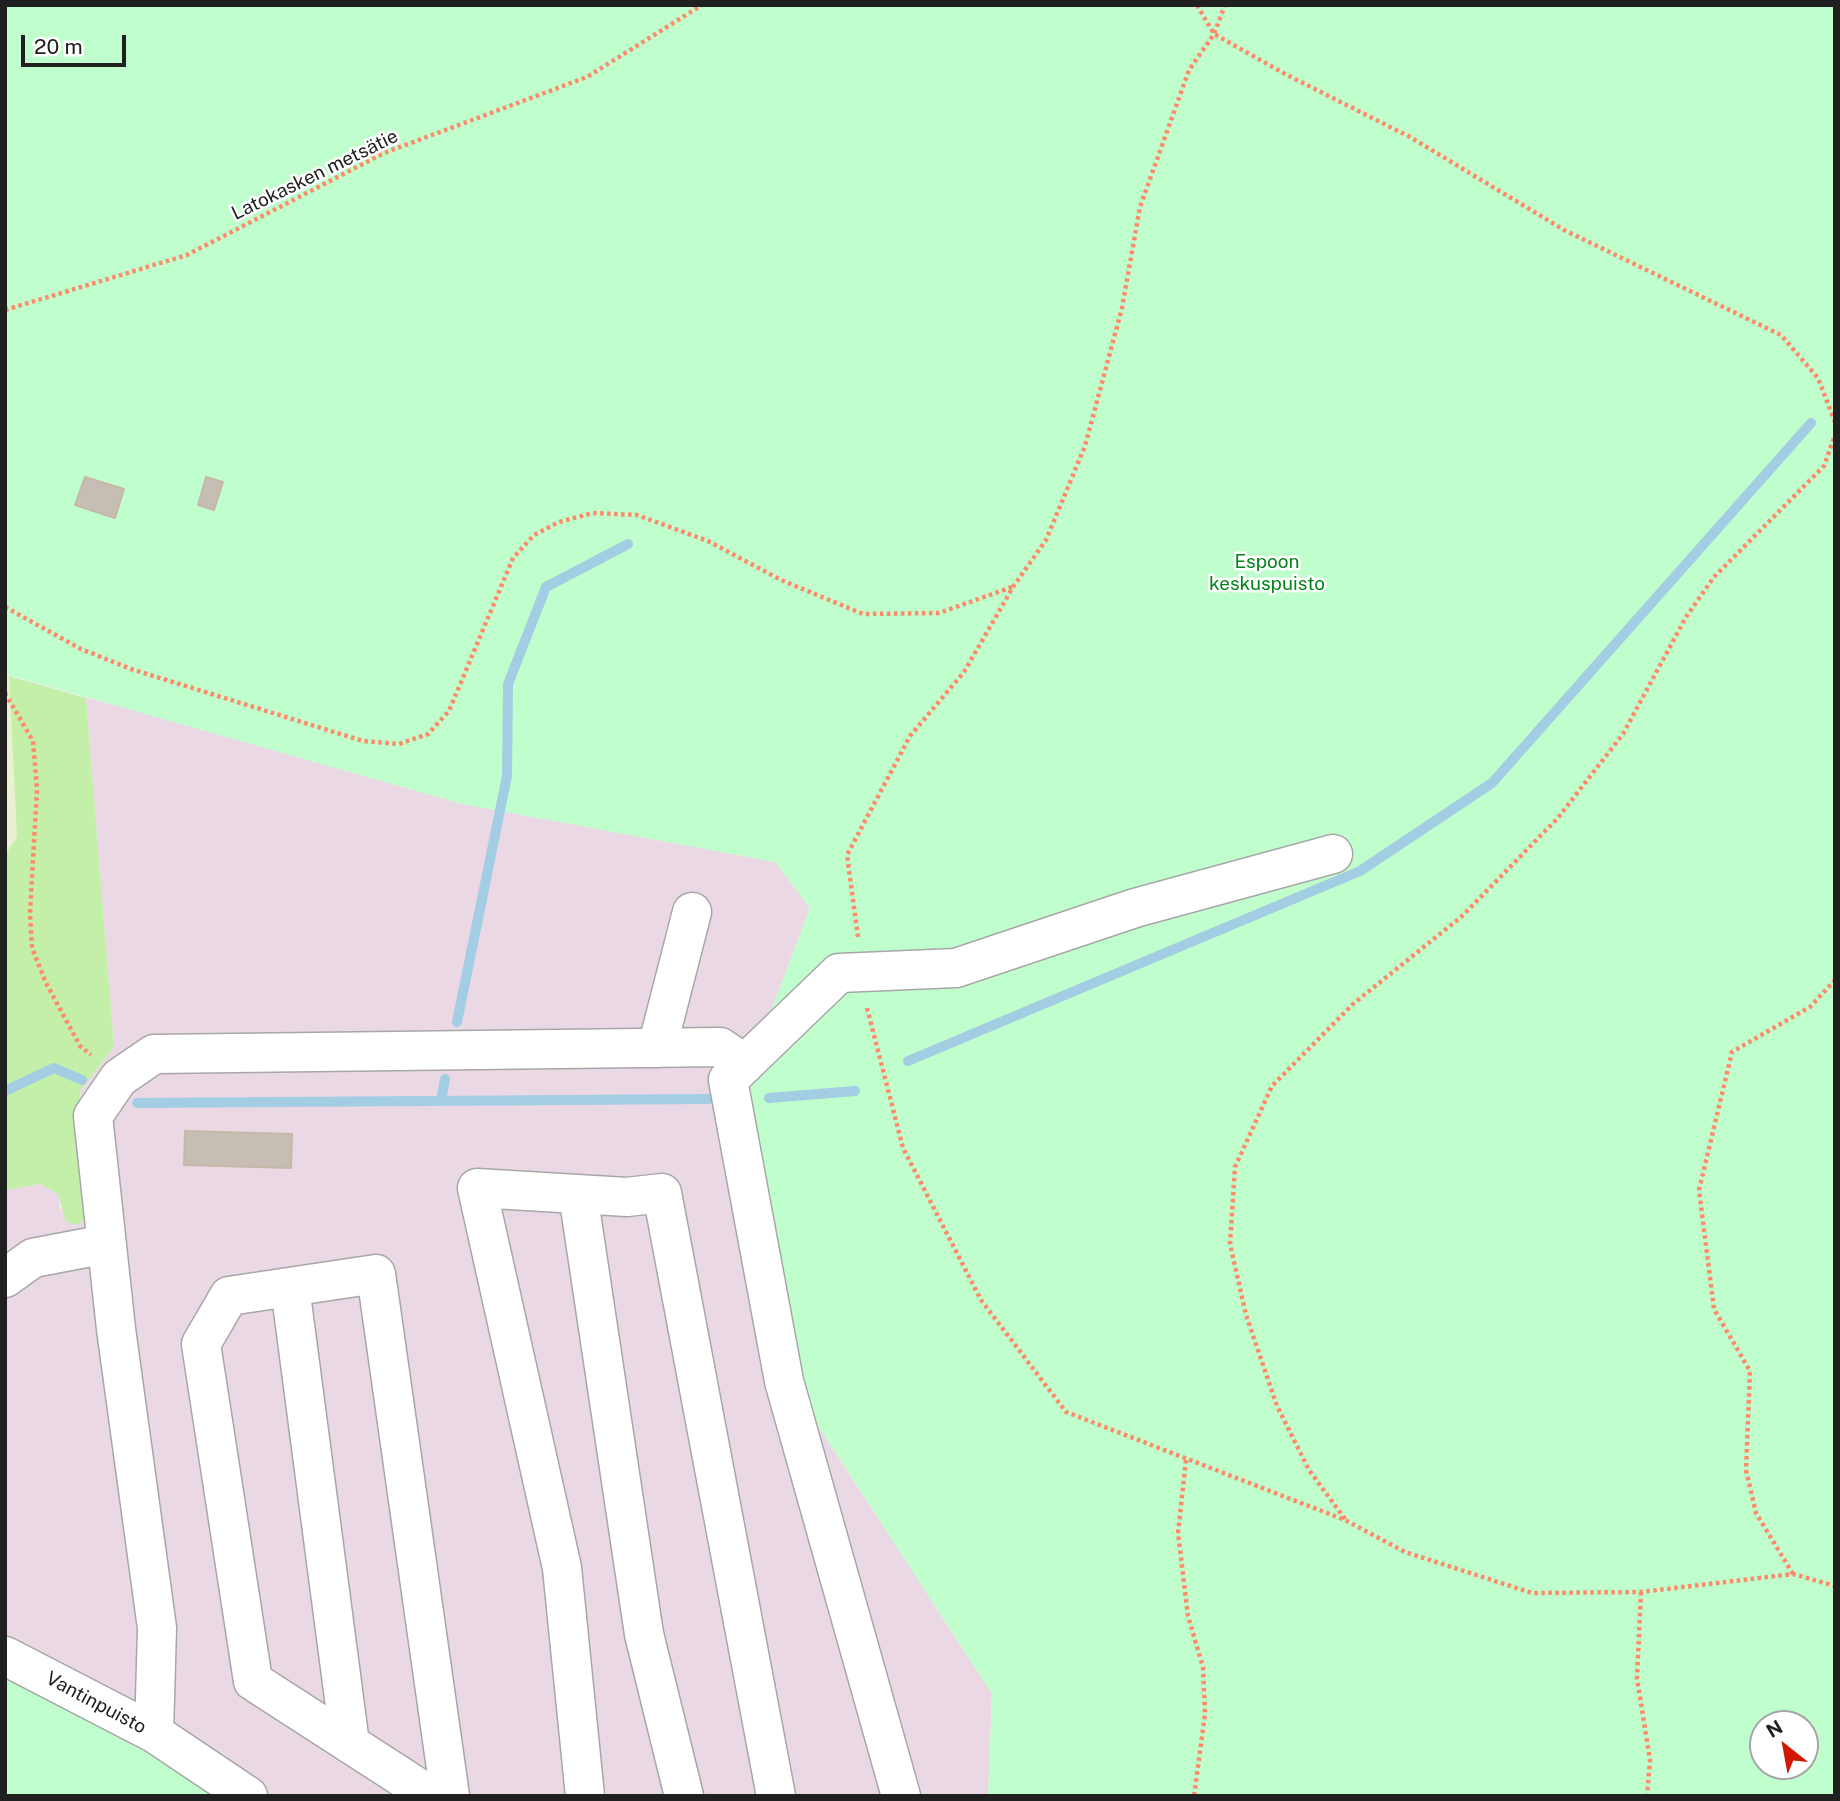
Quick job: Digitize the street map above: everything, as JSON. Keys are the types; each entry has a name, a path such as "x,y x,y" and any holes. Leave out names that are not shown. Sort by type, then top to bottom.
{"street":[{"path":"901,1796 784,1381 728,1080 839,973 956,968 1135,908 1333,855"},
{"path":"657,1048 692,912"},
{"path":"170,1743 106,1244 93,1116 119,1078 154,1054 720,1048 745,1064"},
{"path":"585,1796 562,1568 477,1188 627,1197 662,1193 776,1796"},
{"path":"578,1194 644,1634 684,1796"},
{"path":"5,1278 33,1258 106,1244"},
{"path":"431,1796 253,1681 201,1344 229,1296 376,1274 450,1796"},
{"path":"290,1287 350,1744"},
{"name":"Vantinpuisto","path":"5,1656 170,1743 248,1796"}],"path":[{"name":"Latokasken metsätie","path":"5,310 187,255 384,153 587,77 702,5"},
{"path":"1197,5 1214,34 1287,75 1410,137 1564,230 1782,335 1818,378 1835,422"},
{"path":"1225,5 1214,34 1189,70 1140,207 1122,308 1085,446 1046,540 1013,587 964,672 910,736 847,855 867,1004 903,1148 981,1300 1066,1412 1345,1520 1405,1552 1532,1593 1641,1592 1793,1574 1835,1586"},
{"path":"1345,1520 1309,1470 1277,1406 1246,1315 1230,1244 1235,1167 1272,1086 1353,1004 1461,917 1557,819 1623,734 1686,617 1714,577 1824,466 1835,435"},
{"path":"5,607 81,649 131,669 363,741 399,744 428,734 449,711 513,558 534,535 559,522 593,513 637,515 708,541 780,580 863,614 939,613 1013,587"},
{"path":"5,693 33,741 37,789 30,913 32,948 46,983 80,1046 119,1078"},
{"path":"1793,1574 1756,1513 1746,1470 1750,1371 1714,1309 1699,1190 1732,1052 1810,1007 1835,980"},
{"path":"1186,1460 1178,1533 1188,1616 1203,1667 1205,1714 1194,1796"},
{"path":"1641,1592 1637,1678 1650,1760 1647,1796"}],"shaded area":[{"path":"86,698 775,862 810,908 741,1091 795,1390 992,1694 988,1796 224,1796 5,1656 5,1190 41,1184 58,1194 60,1209 89,1211 80,1091 114,1047"}],"green space":[{"name":"Espoon keskuspuisto","path":"5,5 1835,5 1835,1796 988,1796 992,1694 795,1390 741,1091 810,908 775,862 462,804 5,674"},
{"path":"5,674 9,676 17,837 5,855"},
{"path":"9,676 86,698 114,1047 80,1091 89,1211 79,1225 66,1222 58,1194 41,1184 5,1190 5,855 17,837"},
{"path":"5,1656 224,1796 5,1796"}],"building":[{"path":"85,477 124,489 115,518 75,505"},
{"path":"206,477 223,482 214,510 198,505"},
{"path":"185,1131 292,1134 291,1168 184,1165"}],"waterway":[{"path":"908,1061 1360,871 1492,783 1811,423"},
{"path":"457,1022 507,776 508,684 546,587 628,544"},
{"path":"5,1091 54,1068 82,1080"},
{"path":"441,1101 445,1079"},
{"path":"769,1098 855,1091"},
{"path":"137,1103 709,1099"}]}
